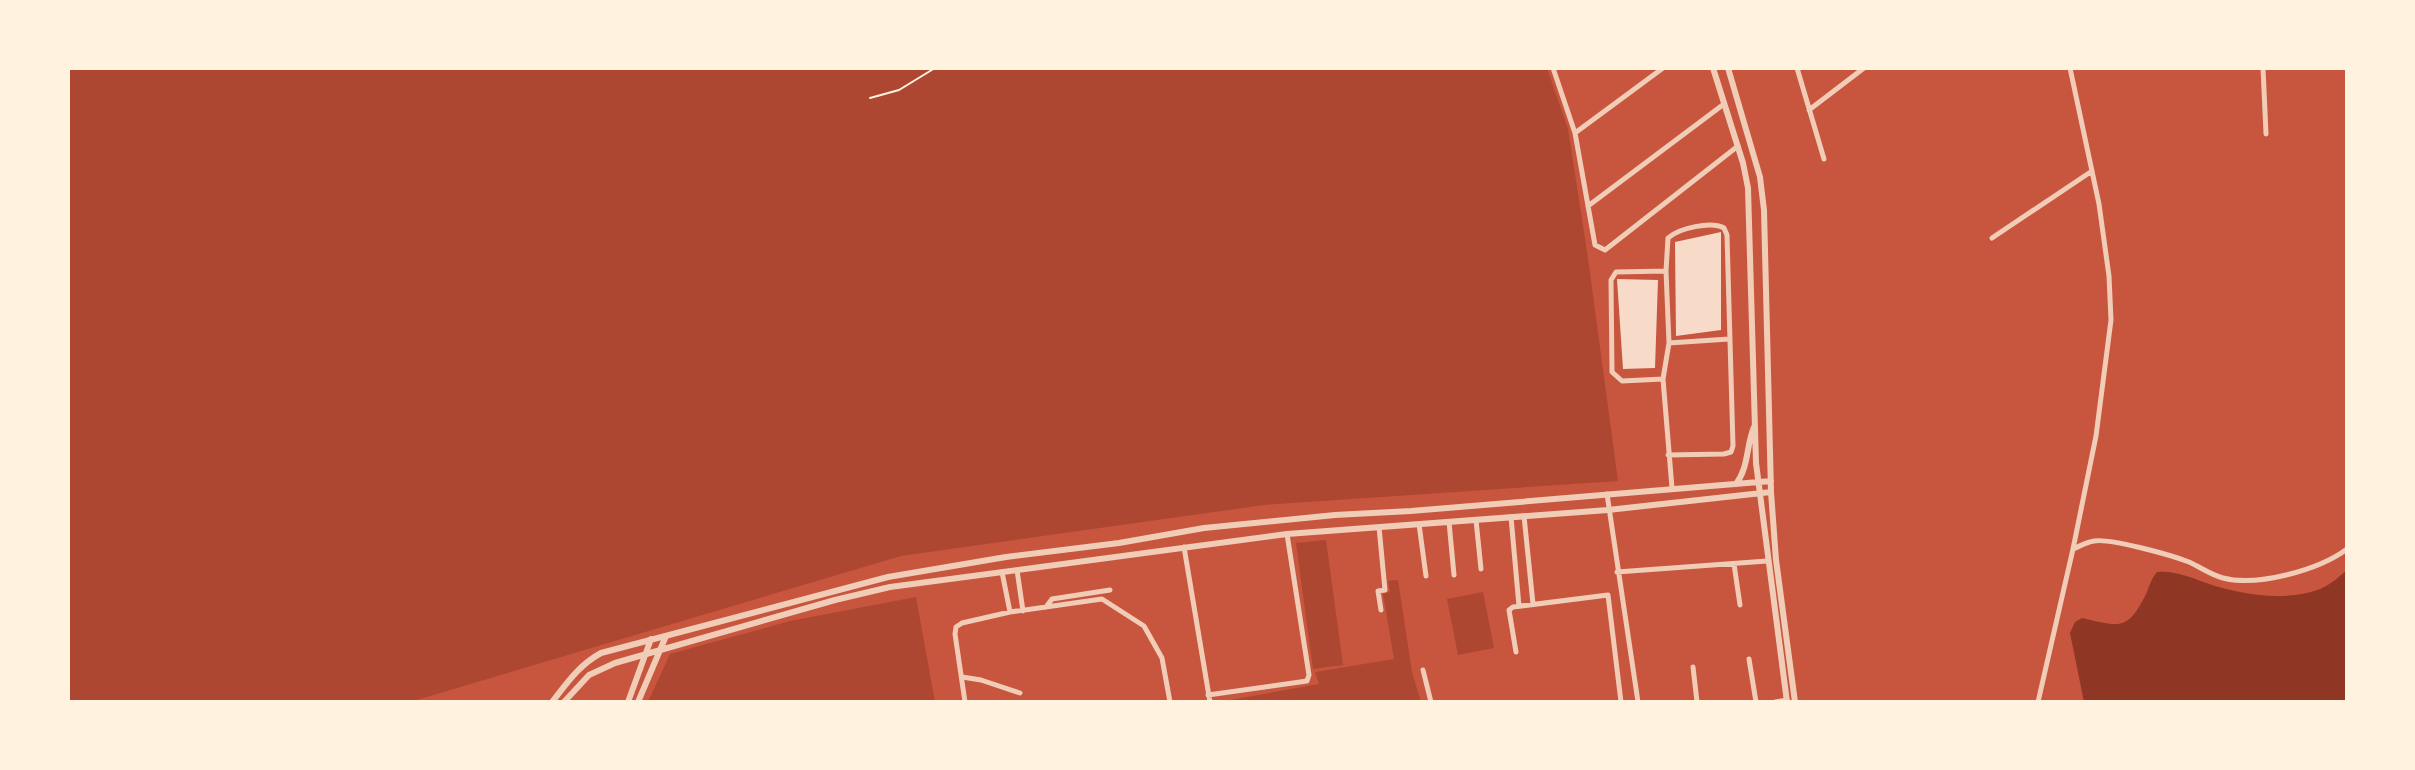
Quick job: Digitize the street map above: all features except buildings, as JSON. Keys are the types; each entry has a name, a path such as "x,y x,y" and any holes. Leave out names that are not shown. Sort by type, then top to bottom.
{"street":[{"path":"1575,132 1663,68"},
{"path":"1713,68 1738,146 1748,188 1758,482 1787,701 1775,702"},
{"path":"1728,68 1760,177 1764,210 1771,492 1776,560 1795,702"},
{"path":"1797,68 1824,159"},
{"path":"1809,110 1864,68"},
{"path":"2038,702 2073,549 2095,436 2111,320 2109,276 2092,171 2070,68"},
{"path":"2263,68 2266,134"},
{"path":"1555,70 1575,132 1595,245 1605,250 1738,146"},
{"path":"1588,206 1724,104"},
{"path":"1992,238 2092,171"},
{"path":"1668,455 1731,452 1733,446 1727,235 1724,228 1718,224 1674,233 1668,238 1665,271 1669,343 1664,379 1668,455 1672,488"},
{"path":"1664,379 1622,381 1612,372 1611,280 1616,272 1665,271"},
{"path":"1669,343 1729,339"},
{"path":"1736,484 1744,474 1750,436 1755,423"},
{"path":"552,702 575,673 590,658 600,653 877,580 920,572 1203,528 1771,481"},
{"path":"564,702 582,681 596,671 647,652 835,600 921,582 1287,534 1608,510 1771,492"},
{"path":"1607,494 1638,702"},
{"path":"1524,516 1533,604"},
{"path":"1511,517 1519,606"},
{"path":"1476,520 1481,569"},
{"path":"1449,522 1454,575"},
{"path":"1419,524 1426,576"},
{"path":"1379,527 1385,590 1378,591 1381,610"},
{"path":"1184,547 1209,698 1307,681 1309,675 1287,534"},
{"path":"2073,549 2092,541 2108,541 2188,562 2222,578 2246,581 2310,569 2347,549"},
{"path":"1617,572 1767,562"},
{"path":"1734,564 1740,605"},
{"path":"1017,570 1023,611"},
{"path":"920,572 921,582"},
{"path":"1002,572 1010,611"},
{"path":"1046,607 1052,599 1110,590"},
{"path":"1516,652 1510,610 1519,606 1608,595 1621,702"},
{"path":"965,702 956,627 971,620 1010,611 1102,599 1144,626 1162,658 1170,702"},
{"path":"638,702 666,636"},
{"path":"628,702 651,639"},
{"path":"1749,659 1756,702"},
{"path":"1693,667 1697,702"},
{"path":"1423,670 1431,702"},
{"path":"961,677 981,680 1020,693"}],"path":[{"path":"870,98 899,90 934,68"}],"shaded area":[{"path":"68,68 1547,68 1568,129 1618,481 1264,505 901,556 410,702 68,702"},
{"path":"1326,540 1343,665 1313,669 1296,543"},
{"path":"2347,570 2347,702 2084,702 2070,633 2075,622 2082,618 2115,624 2128,620 2140,605 2157,572 2177,573 2236,591 2279,596 2320,589"},
{"path":"1398,580 1412,672 1421,702 1219,702 1319,684 1315,672 1394,659 1383,594 1390,592 1388,581"},
{"path":"1483,592 1494,648 1458,655 1447,599"},
{"path":"916,597 935,702 648,702 670,654 790,621"}]}
